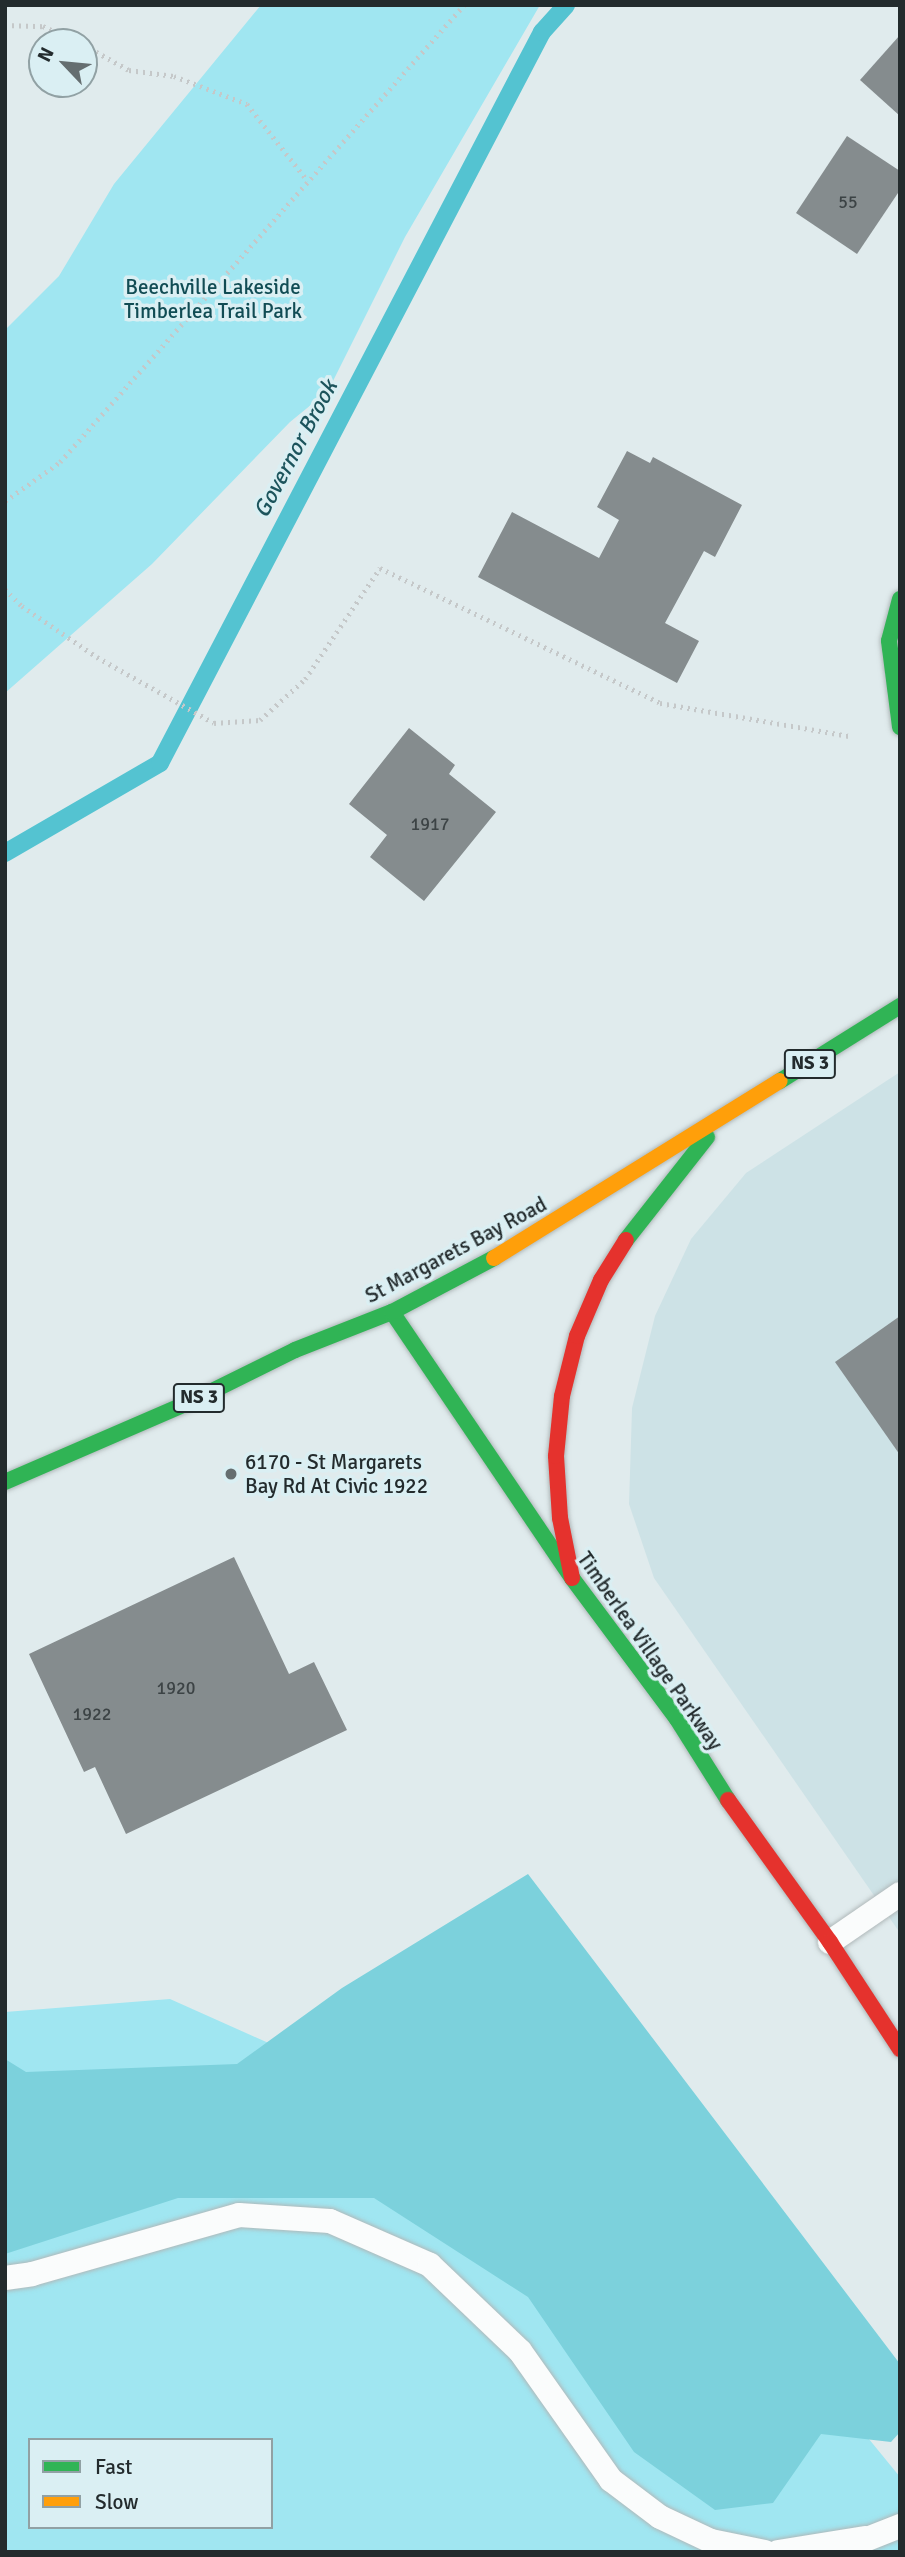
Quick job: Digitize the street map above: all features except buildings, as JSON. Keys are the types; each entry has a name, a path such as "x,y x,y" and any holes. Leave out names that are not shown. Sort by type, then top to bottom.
{"main road":[{"path":"900,599 889,641 900,727"},
{"name":"St Margarets Bay Road","path":"5,1482 190,1402 295,1350 392,1311 525,1241 900,1006"},
{"path":"572,1578 560,1518 556,1456 562,1396 577,1336 601,1280 633,1228 720,1121"},
{"name":"Timberlea Village Parkway","path":"392,1311 572,1578 677,1718 720,1789 830,1942 900,2049"}],"lane":[{"path":"830,1942 900,1894"},
{"path":"5,2278 32,2274 239,2215 330,2221 430,2265 520,2351 611,2480 660,2517 716,2546 765,2552"},
{"path":"839,2552 865,2538 900,2526"},
{"path":"778,2552 865,2538"}],"path":[{"path":"5,501 60,461 464,5"},
{"path":"5,25 47,28"},
{"path":"98,53 129,70 174,76 247,104 308,181"},
{"path":"5,589 22,606 145,687 214,723 260,720 296,687 380,568 660,703 860,738"}],"shaded area":[{"path":"900,1072 900,1933 654,1578 629,1504 632,1408 655,1316 691,1239 746,1173"},
{"path":"528,1874 900,2364 900,2432 891,2442 821,2434 773,2503 715,2510 634,2452 528,2297 374,2198 178,2198 5,2254 5,2059 26,2072 237,2064 342,1988"}],"green space":[{"name":"Beechville Lakeside Timberlea Trail Park","path":"261,5 540,5 405,237 328,391 290,422 152,564 5,693 5,330 59,276 114,184"},
{"path":"170,1999 577,2181 855,2422 900,2477 900,2552 5,2552 5,2012"}],"waterway":[{"name":"Governor Brook","path":"5,853 160,763 542,32 566,5"}],"traffic: fast":[{"path":"900,599 889,641 900,727"},
{"path":"780,1081 900,1006"},
{"path":"626,1240 707,1137"},
{"path":"5,1482 190,1402 295,1350 392,1312 494,1258"},
{"path":"392,1312 572,1578 677,1719 728,1800"}],"traffic: slow":[{"path":"494,1258 780,1081"}],"traffic: jam":[{"path":"572,1578 560,1518 556,1456 562,1396 577,1336 601,1280 626,1240"},
{"path":"728,1800 830,1942 900,2049"}],"place":[{"name":"6170 - St Margarets Bay Rd At Civic 1922","path":"231,1474"}]}
